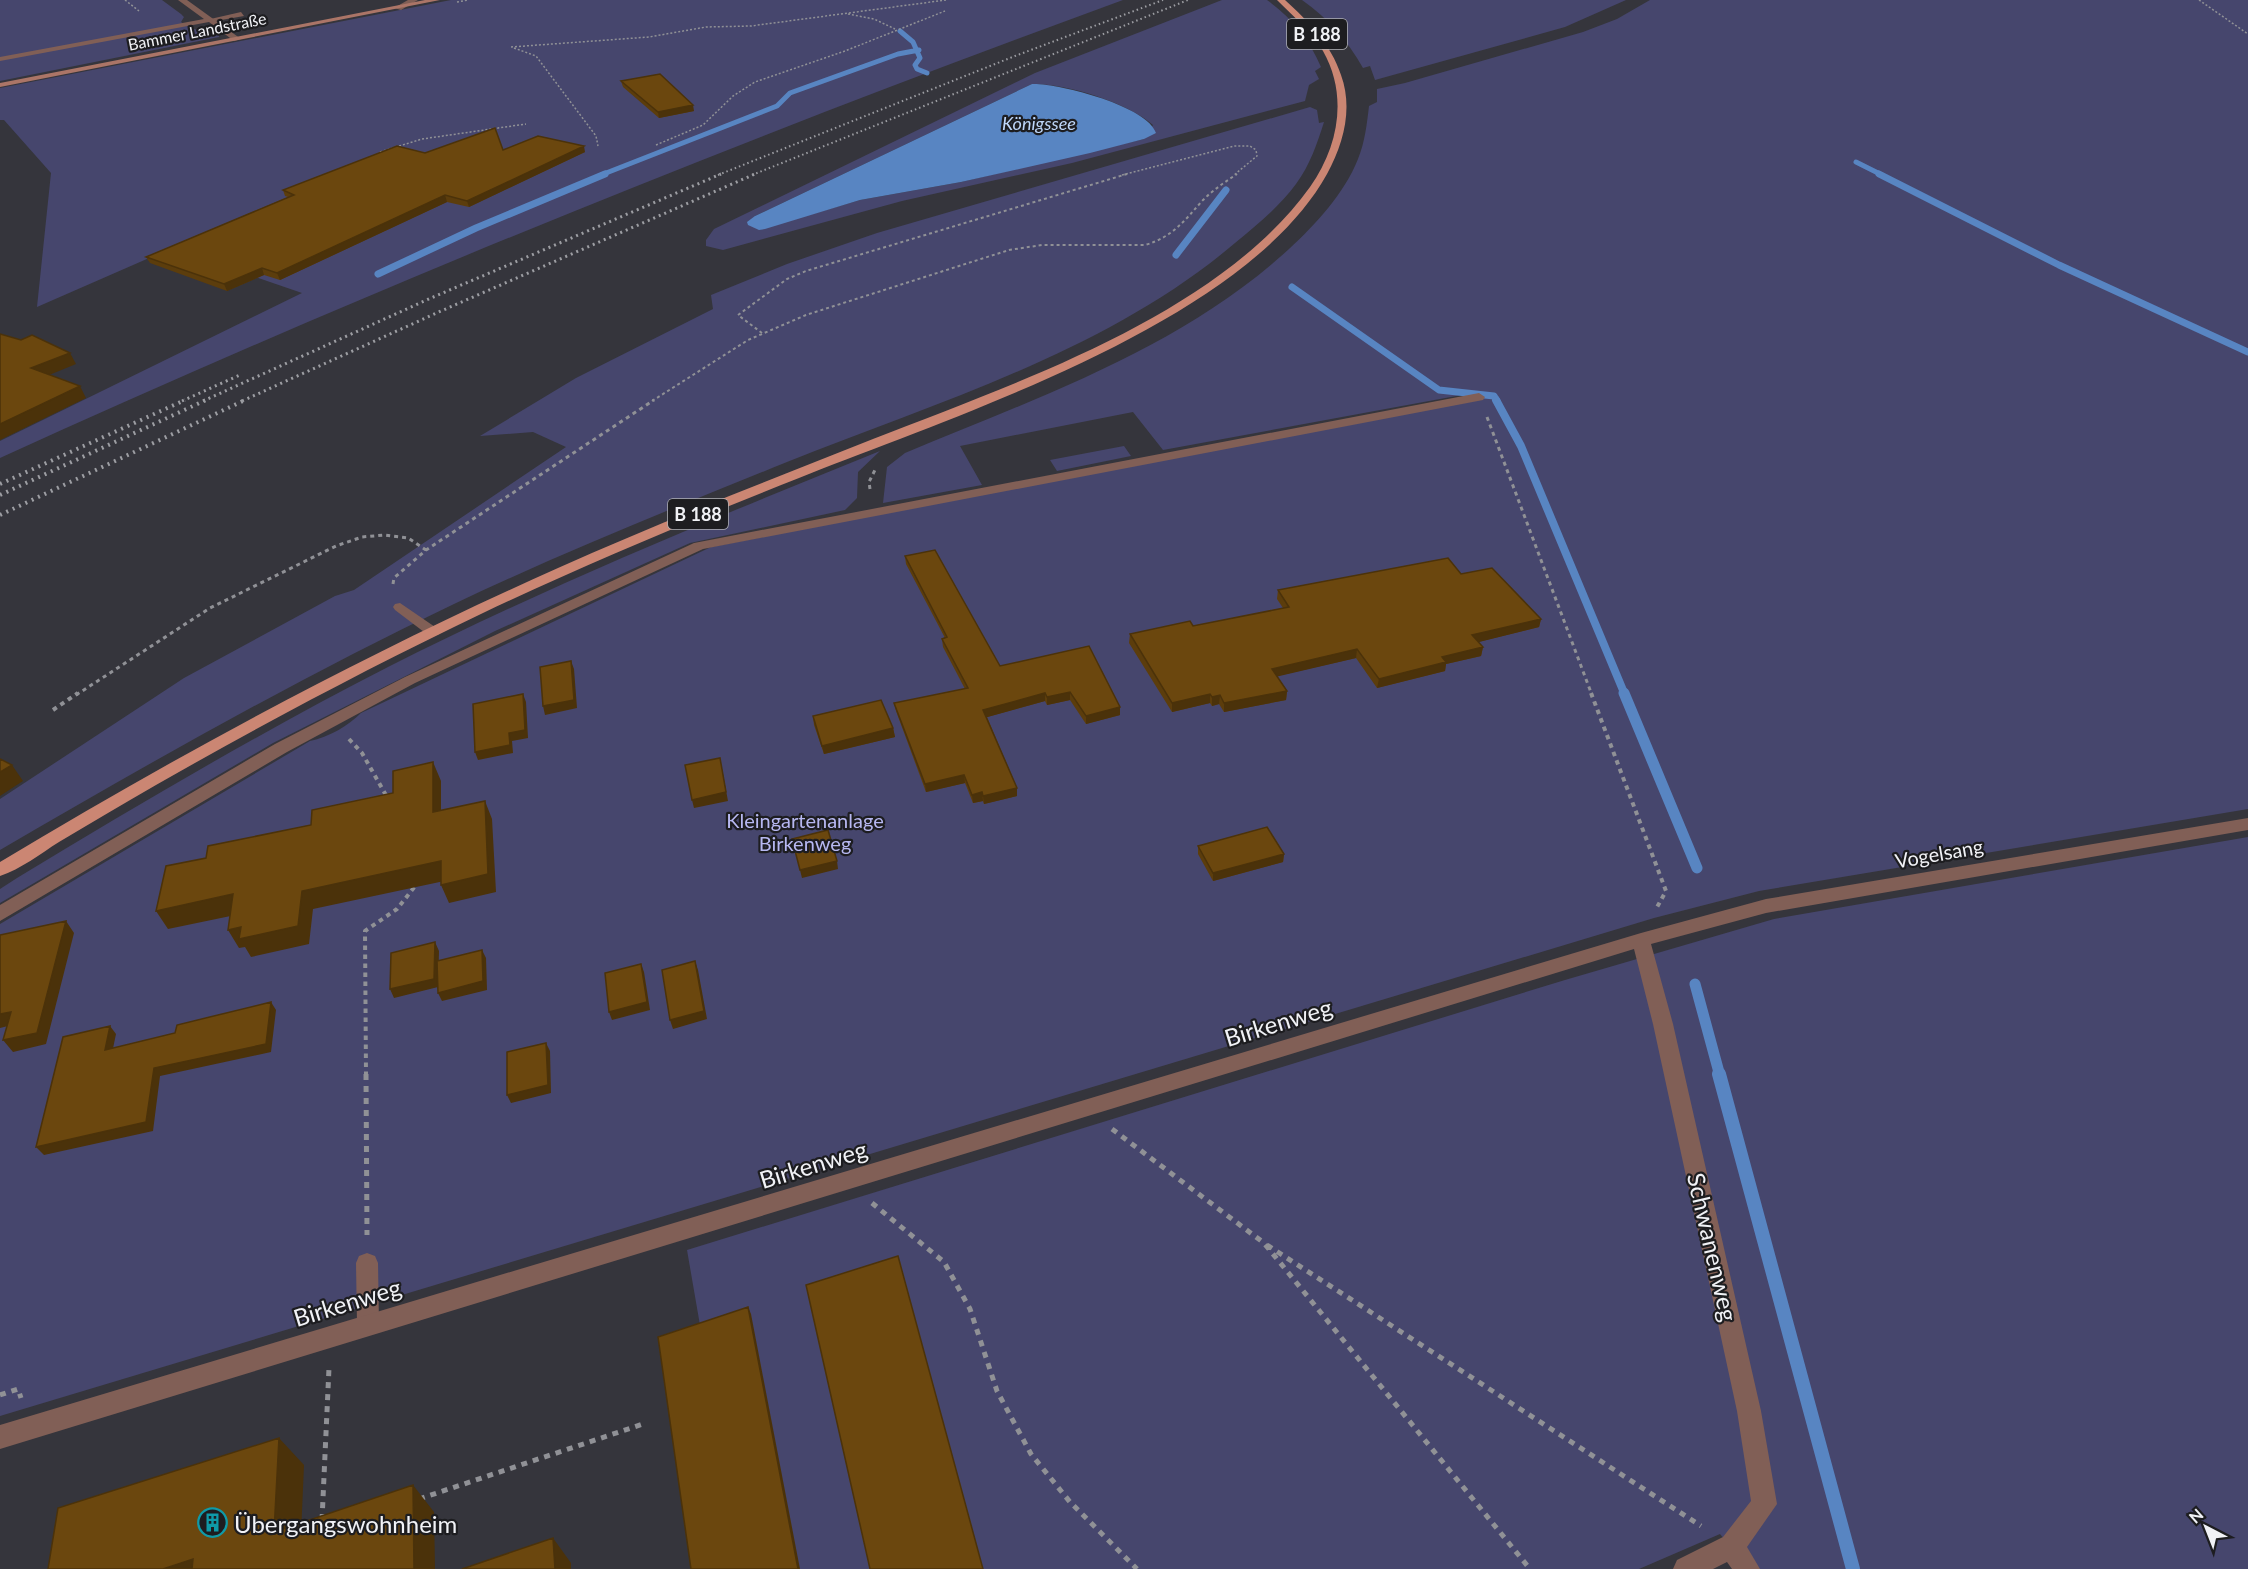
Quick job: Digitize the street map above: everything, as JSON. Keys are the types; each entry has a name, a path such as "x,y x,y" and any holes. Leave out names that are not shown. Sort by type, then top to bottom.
{"main road":[{"name":"Bammer Landstraße","path":"0,85 436,0"},
{"name":"B 188","path":"0,870 217,744 433,632 646,535 1043,374 1162,314 1242,261 1295,212 1329,163 1340,137 1344,115 1340,76 1321,40 1282,1"}],"street":[{"path":"182,0 187,0"},
{"path":"182,0 237,39"},
{"path":"398,8 414,0"},
{"path":"0,59 241,14"},
{"path":"0,914 271,754 500,636 699,546 1479,397"},
{"path":"400,607 433,632"},
{"name":"Vogelsang","path":"1641,940 1766,906 2248,824"},
{"name":"Birkenweg","path":"0,1437 1641,940"},
{"name":"Schwanenweg","path":"1641,940 1663,1024 1749,1411 1764,1504 1732,1546 1686,1569"},
{"path":"367,1263 368,1324"},
{"path":"1732,1546 1747,1569"}],"path":[{"path":"598,146 596,136 536,56 511,47 649,37 706,27 751,26 946,0"},
{"path":"2199,0 2248,34"},
{"path":"656,145 703,125 733,96 755,82 845,51 945,10"},
{"path":"845,14 874,19 896,29"},
{"path":"380,152 422,139 526,124"},
{"path":"400,607 391,594 394,578 426,550 628,415 762,333 806,315 1009,250 1042,245 1145,245 1160,242 1190,218 1213,191 1247,167 1257,156 1257,150 1250,146 1234,146 1138,170 806,271 787,279 740,311 738,315 762,333"},
{"path":"1479,397 1666,891 1641,940"},
{"path":"53,710 210,608 336,546 362,537 384,535 408,538 426,550"},
{"path":"330,723 362,753 390,802"},
{"path":"367,1263 365,931 397,909 416,886 416,875"},
{"path":"1085,1109 1264,1243 1732,1546"},
{"path":"847,1182 944,1262 970,1309 997,1391 1031,1454 1070,1502 1137,1569"},
{"path":"1264,1243 1530,1569"},
{"path":"321,1532 331,1335"},
{"path":"410,1502 643,1424"}],"green space":[{"path":"0,0 162,0 184,17 181,22 190,28 219,35 219,37 0,81"},
{"path":"451,0 1123,0 839,107 557,218 277,335 0,458 0,441 302,293 172,248 37,307 51,173 4,120 0,120 0,88"},
{"path":"1222,0 1267,0 1299,30 1321,67 1315,71 1319,79 1309,85 1305,101 1072,163 902,201 723,250 706,246 706,240 714,229 1035,73","holes":["1032,84 1079,91 1113,102 1153,125 1144,139 961,182 860,200 809,215 755,216"]},
{"path":"1302,0 1626,0 1565,27 1375,80 1370,66 1363,68 1337,31"},
{"name":"Kleingartenanlage Birkenweg","path":"1650,0 2248,0 2248,809 1759,891 1654,918 0,1416 0,924 310,741 338,730 361,713 711,547 1474,399 1467,394 1163,450 1133,412 960,446 982,485 883,503 887,467 905,453 1057,390 1155,342 1202,315 1247,284 1289,249 1328,208 1352,172 1362,146 1369,106 1377,102 1377,89 1583,32 1617,19"},
{"path":"1310,107 1317,110 1319,123 1324,122 1309,162 1289,192 1235,243 1186,281 1133,314 1078,344 1021,370 662,513 536,566 454,604 339,661 225,722 0,850 0,799 184,678 335,596 354,590 566,447 533,432 480,436 576,378 713,309 711,295 787,264 877,233"},
{"path":"1124,446 1131,456 1057,471 1050,460"},
{"path":"880,451 858,472 857,498 845,510 690,543 495,631 273,743 0,903 0,889 17,878 201,769 388,667 570,581 694,527"},
{"path":"2248,837 2248,1569 1749,1569 1720,1534 1639,1569 693,1569 701,1331 687,1250 1565,980 1774,919"}],"water":[{"name":"Königssee","path":"1032,84 1061,87 1120,105 1149,123 1156,133 1144,139 1090,153 961,182 860,200 765,229 759,230 748,225 747,222 755,216"}],"building":[{"path":"660,74 693,105 658,112 621,81"},
{"path":"495,128 503,150 538,136 584,146 467,201 445,195 277,273 262,268 224,284 146,257 294,195 283,190 397,146 425,153"},
{"path":"0,334 21,340 32,335 70,353 31,368 80,386 0,424"},
{"path":"935,550 1000,666 1089,646 1120,707 1086,716 1070,692 1047,697 1045,693 983,710 1017,788 983,796 982,792 972,795 964,775 925,784 894,703 968,688 942,639 947,637 905,556"},
{"path":"1448,558 1461,574 1492,568 1541,619 1472,635 1483,647 1442,657 1446,662 1379,679 1357,649 1272,669 1287,691 1224,703 1220,695 1212,697 1210,694 1172,703 1130,634 1190,621 1193,626 1289,607 1278,590"},
{"path":"571,661 574,700 543,706 540,667"},
{"path":"523,694 525,730 509,733 510,745 475,752 473,704"},
{"path":"881,700 893,728 822,746 813,716"},
{"path":"720,758 726,792 692,800 685,765"},
{"path":"0,759 12,765 0,772"},
{"path":"433,762 433,812 485,801 488,874 441,885 441,861 302,891 298,926 239,939 241,927 228,930 233,894 156,911 166,866 206,858 208,846 311,825 312,810 393,793 393,771"},
{"path":"1267,827 1284,854 1213,873 1198,846"},
{"path":"828,830 837,861 800,870 792,839"},
{"path":"66,921 37,1033 3,1040 11,1012 0,1014 0,935"},
{"path":"435,942 434,979 390,989 391,953"},
{"path":"482,950 483,981 438,993 437,961"},
{"path":"695,961 704,1011 670,1020 662,970"},
{"path":"641,964 647,1002 609,1012 605,973"},
{"path":"271,1002 266,1044 154,1068 146,1122 36,1147 63,1037 110,1026 105,1050 175,1033 177,1025"},
{"path":"546,1043 548,1085 507,1095 507,1052"},
{"path":"898,1256 983,1569 870,1569 806,1285"},
{"path":"748,1307 798,1569 691,1569 658,1337"},
{"path":"279,1438 274,1532 413,1485 414,1569 192,1569 193,1559 163,1569 48,1569 58,1508"},
{"path":"553,1538 555,1569 462,1569"}],"waterway":[{"path":"900,31 913,42 917,50"},
{"path":"601,175 777,106 790,93 898,54 917,50"},
{"path":"917,50 920,58 915,65 917,69 927,73"},
{"path":"1856,162 1882,175"},
{"path":"378,274 476,228 605,174"},
{"path":"1879,174 2059,265 2248,352"},
{"path":"1176,255 1226,190"},
{"path":"1292,287 1439,390 1494,396 1497,401"},
{"path":"1496,400 1521,446 1625,695"},
{"path":"1624,693 1697,868"},
{"path":"1695,984 1720,1076"},
{"path":"1719,1074 1853,1569"}],"railway":[{"path":"718,175 1015,56 1163,0"},
{"path":"752,175 1188,0"},
{"path":"203,401 431,298 721,174"},
{"path":"242,401 755,174"},
{"path":"182,401 242,374"},
{"path":"0,484 185,400"},
{"path":"0,495 206,400"},
{"path":"0,515 245,400"}],"place":[{"name":"Übergangswohnheim","path":"213,1523"}]}
